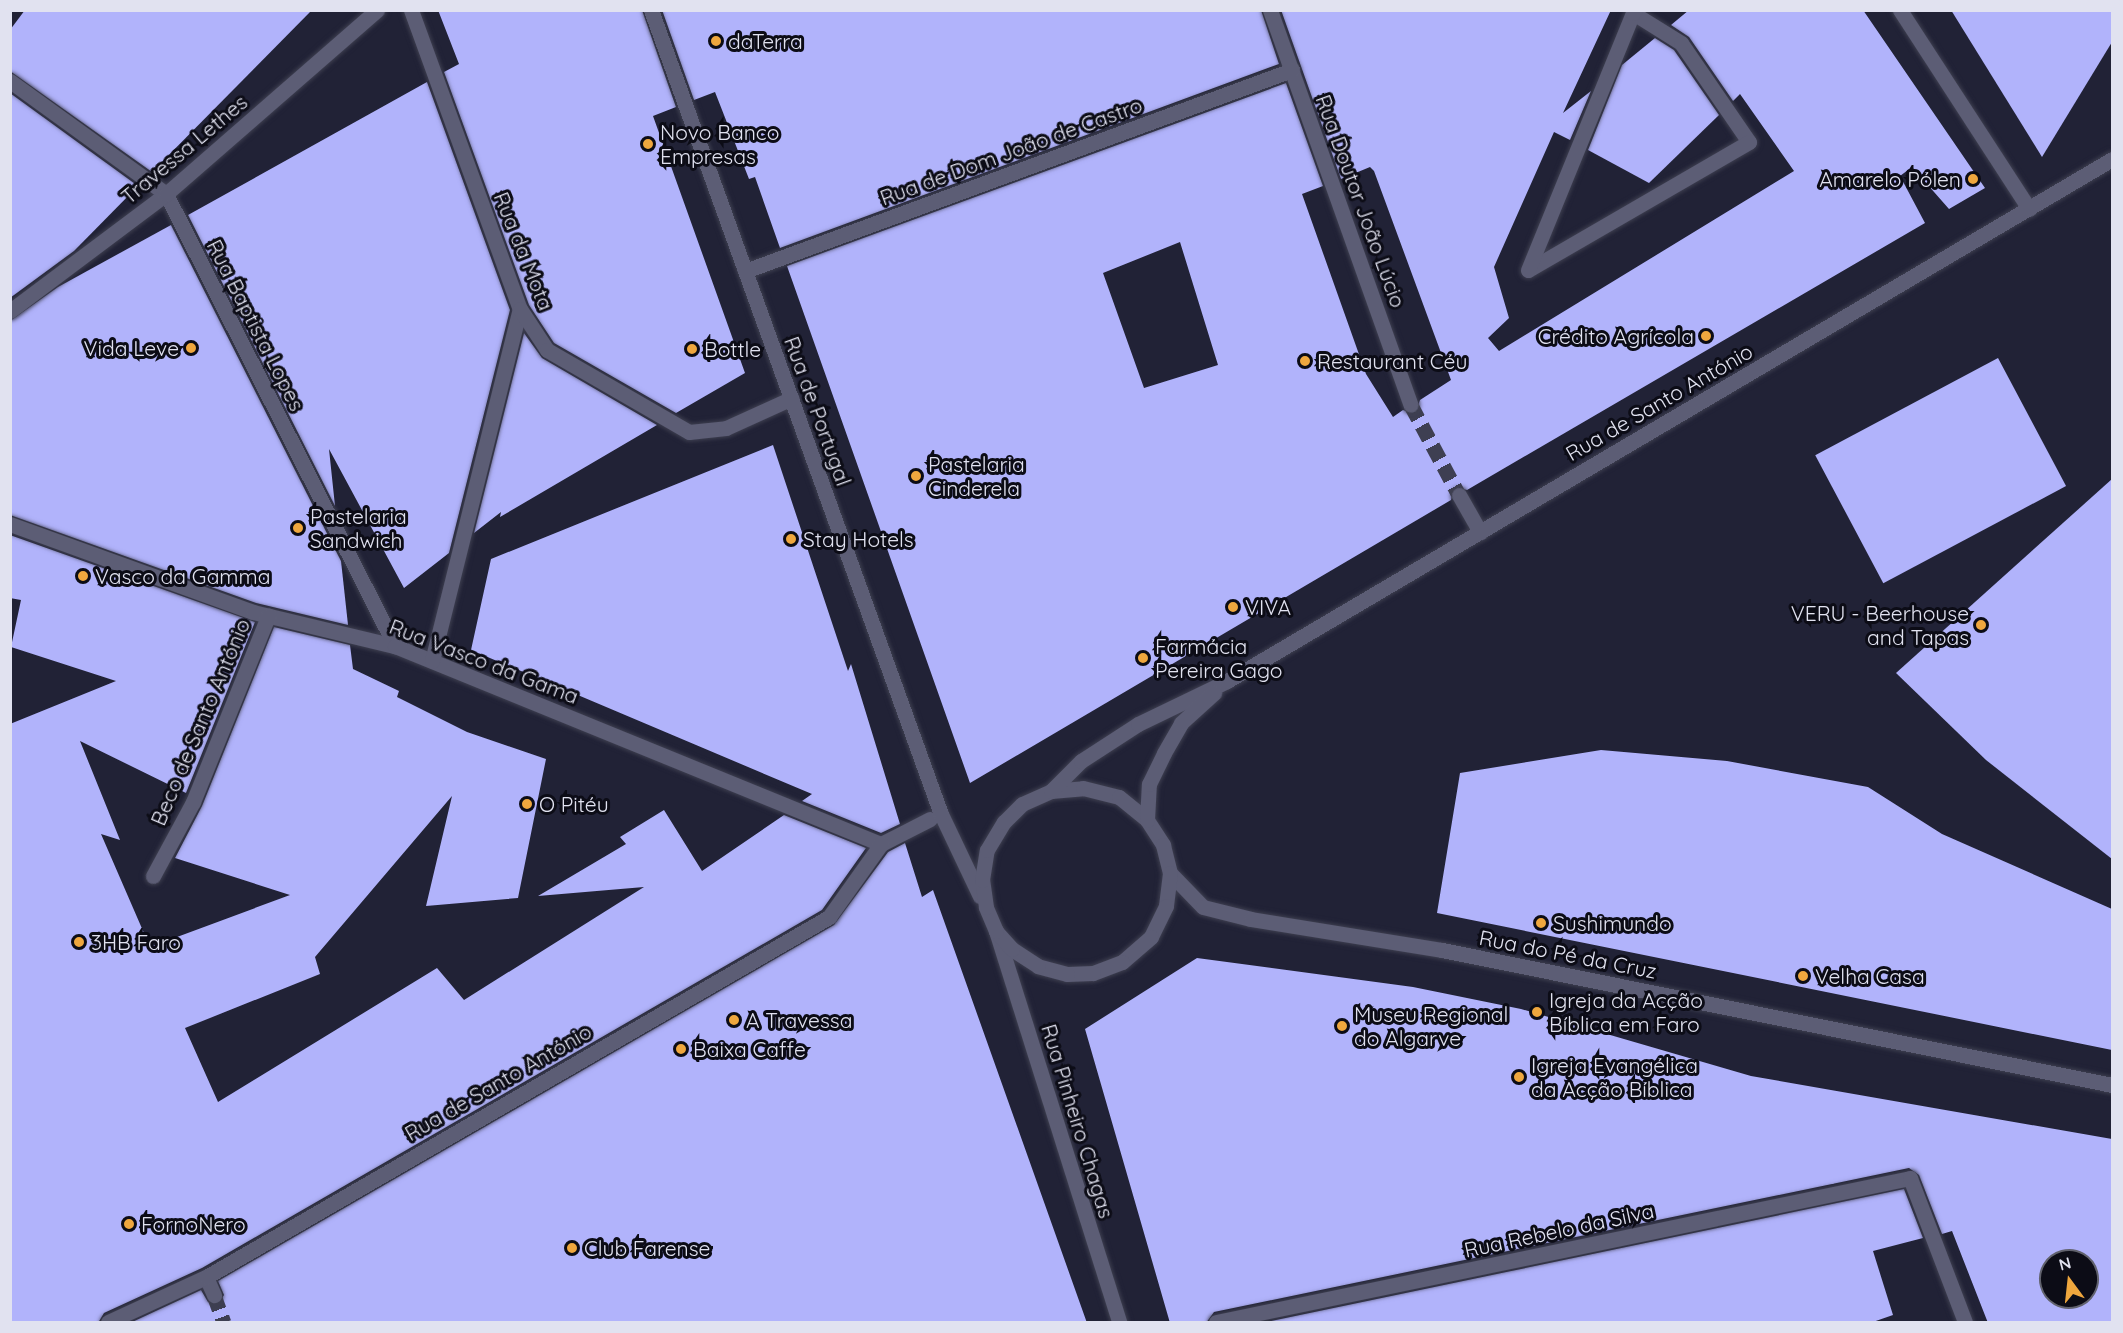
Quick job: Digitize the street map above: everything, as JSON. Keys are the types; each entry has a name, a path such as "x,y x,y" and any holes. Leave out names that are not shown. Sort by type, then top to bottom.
{"street":[{"name":"Travessa Lethes","path":"10,310 166,194 377,10"},
{"name":"Rua da Mota","path":"411,10 520,309 547,350 689,432 726,428 792,398"},
{"name":"Rua de Portugal","path":"651,10 946,826 986,907"},
{"name":"Rua Doutor João Lúcio","path":"1270,10 1411,405"},
{"path":"1900,10 2029,209"},
{"path":"1634,12 1681,43 1749,142 1528,270 1603,88 1634,12"},
{"name":"Rua de Dom João de Castro","path":"745,271 1292,70"},
{"name":"Rua Baptista Lopes","path":"10,81 166,194 395,646"},
{"name":"Rua de Santo António","path":"1227,681 2112,159"},
{"path":"432,661 520,309"},
{"path":"1459,495 1480,532"},
{"name":"Rua Vasco da Gama","path":"10,524 268,616 395,646 881,844"},
{"name":"Beco de Santo António","path":"153,876 193,802 268,616"},
{"path":"1051,790 1083,788 1119,797 1148,820 1163,845 1170,873 1166,906 1150,937 1122,962 1093,973 1067,974 1038,966 996,931 986,907 982,880 987,849 1004,822 1022,804 1051,790 1081,760 1138,724 1227,681"},
{"path":"1148,820 1149,784 1175,733 1227,681"},
{"path":"881,844 930,819"},
{"name":"Rua de Santo António","path":"108,1323 206,1277 830,917 881,844"},
{"name":"Rua do Pé da Cruz","path":"1170,873 1203,907 1251,919 1442,950 2112,1086"},
{"name":"Rua Pinheiro Chagas","path":"996,931 1119,1323"},
{"name":"Rua Rebelo da Silva","path":"1216,1323 1910,1178 1965,1323"},
{"path":"206,1277 214,1295"}],"building":[{"path":"25,10 312,10 152,172 10,71 10,30"},
{"path":"438,10 642,10 676,107 653,116 745,373 676,413 554,343 529,305 444,72 459,64"},
{"path":"662,10 1261,10 1279,64 780,248 755,177 749,179 715,92 694,100"},
{"path":"1281,10 1611,10 1563,113 1591,91 1570,140 1554,132 1494,267 1509,318 1488,338 1499,351 1794,171 1740,94 1733,101 1689,37 1671,25 1689,10 1863,10 1985,188 1949,209 1912,167 1900,176 1925,223 1467,490 1454,487 1451,500 970,783 787,266 1286,83 1323,186 1302,194 1366,374 1393,417 1403,410 1415,414 1420,400 1451,380 1374,171 1370,167 1341,179","holes":["1180,242 1218,365 1144,388 1103,273"]},
{"path":"1951,10 2112,10 2112,42 2042,157"},
{"path":"1655,38 1674,50 1719,115 1649,183 1588,150 1622,65"},
{"path":"427,82 510,310 449,553 404,588 329,449 335,506 188,215"},
{"path":"10,93 138,186 74,251 10,298"},
{"path":"171,225 341,561 348,625 256,603 10,515 10,321 58,287"},
{"path":"524,333 542,358 657,425 500,517 501,512 474,533"},
{"path":"1998,358 2066,486 1883,583 1815,455"},
{"path":"773,445 848,671 851,664 900,824 881,833 802,801 812,794 471,650 491,559"},
{"path":"2112,479 2112,859 1986,760 1896,673"},
{"path":"10,535 255,622 186,793 80,741 120,840 101,834 150,947 290,895 175,858 202,806 274,627 350,645 353,669 399,691 397,697 467,732 546,759 518,898 426,906 452,796 315,957 320,974 185,1028 218,1102 437,968 464,1000 644,887 538,896 626,844 620,837 664,810 702,871 784,815 866,848 822,910 202,1268 104,1313 98,1323 10,1323 10,724 116,681 11,647 21,600 10,598"},
{"path":"1601,750 1727,761 1868,787 1942,834 2112,909 2112,1050 1437,913 1460,773"},
{"path":"905,843 922,897 933,890 1087,1323 130,1323 201,1290 208,1302 218,1304 224,1295 218,1281 834,925 888,852"},
{"path":"1197,958 1413,987 1521,1009 1751,1076 2112,1139 2112,1323 1988,1323 1952,1231 1942,1234 1919,1175 1909,1168 1214,1312 1206,1323 1170,1323 1085,1029"},
{"path":"1904,1189 1923,1238 1873,1251 1893,1315 1870,1323 1262,1323"}],"tunnel":[{"path":"1411,405 1459,495"},
{"path":"214,1295 224,1322"}],"place":[{"name":"daTerra","path":"716,41"},
{"name":"Novo Banco Empresas","path":"648,144"},
{"name":"Amarelo Pólen","path":"1973,179"},
{"name":"Crédito Agrícola","path":"1706,336"},
{"name":"Vida Leve","path":"191,348"},
{"name":"Bottle","path":"692,349"},
{"name":"Restaurant Céu","path":"1305,361"},
{"name":"Pastelaria Cinderela","path":"916,476"},
{"name":"Pastelaria Sandwich","path":"298,528"},
{"name":"Stay Hotels","path":"791,539"},
{"name":"Vasco da Gamma","path":"83,576"},
{"name":"VIVA","path":"1233,607"},
{"name":"VERU - Beerhouse and Tapas","path":"1981,625"},
{"name":"Farmácia Pereira Gago","path":"1143,658"},
{"name":"O Pitéu","path":"527,804"},
{"name":"Sushimundo","path":"1541,923"},
{"name":"3HB Faro","path":"79,942"},
{"name":"Velha Casa","path":"1803,976"},
{"name":"Igreja da Acção Bíblica em Faro","path":"1537,1012"},
{"name":"A Travessa","path":"734,1020"},
{"name":"Museu Regional do Algarve","path":"1342,1026"},
{"name":"Baixa Caffe","path":"681,1049"},
{"name":"Igreja Evangélica da Acção Bíblica","path":"1519,1077"},
{"name":"FornoNero","path":"129,1224"},
{"name":"Club Farense","path":"572,1248"}]}
